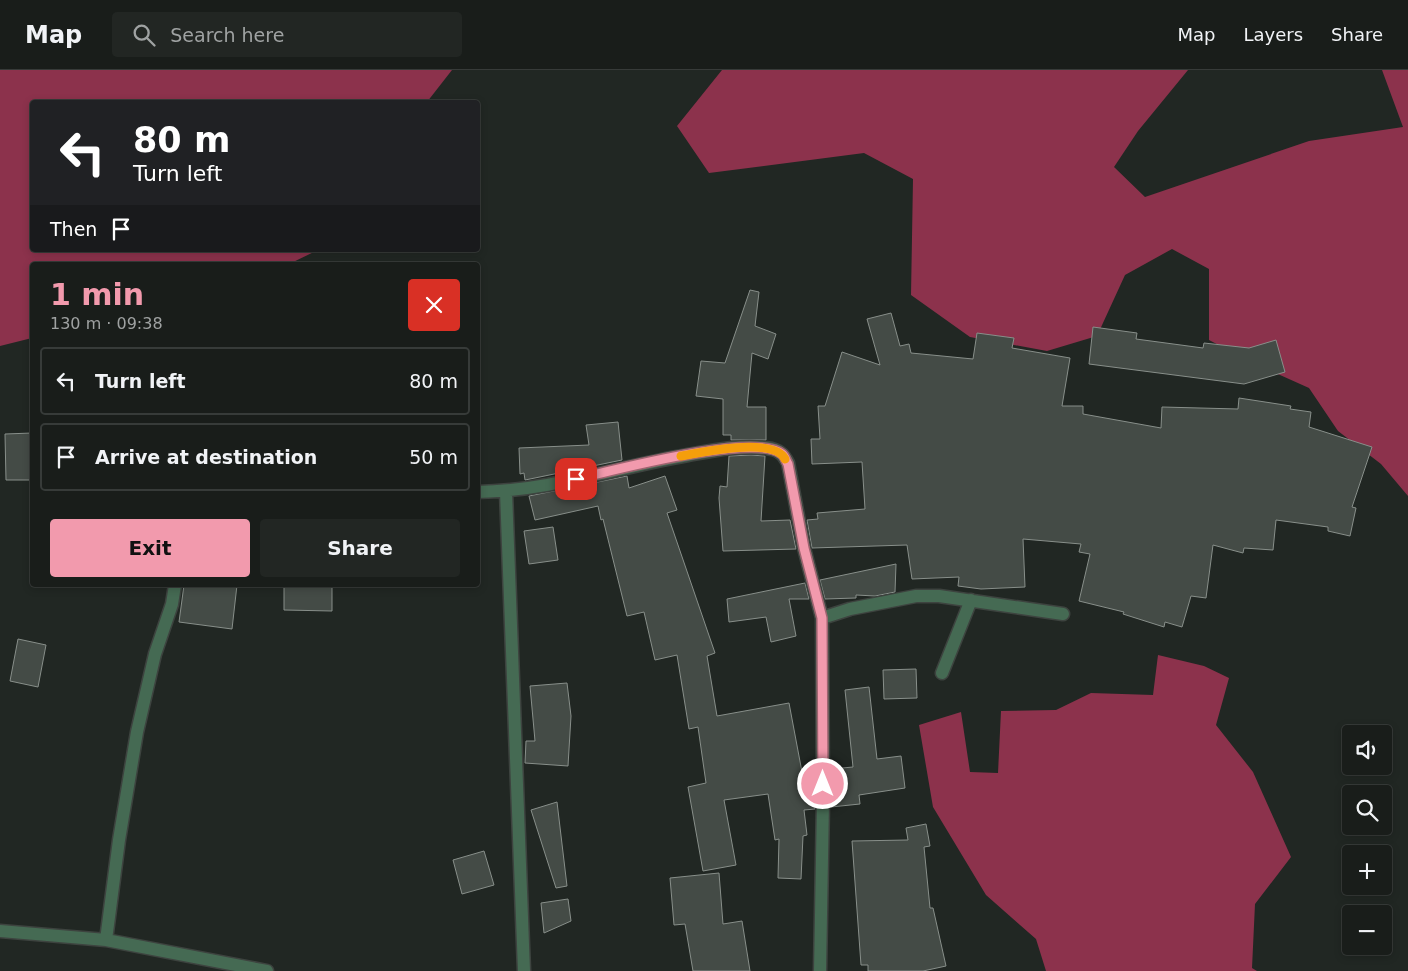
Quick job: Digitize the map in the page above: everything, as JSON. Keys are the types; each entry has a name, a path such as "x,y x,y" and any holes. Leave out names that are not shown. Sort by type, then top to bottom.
{"street":[{"path":"480,492 506,492 729,448 773,450 783,454 788,464 804,548 822,618 823,802 820,971"},
{"path":"506,492 524,971"},
{"path":"106,940 119,840 137,732 155,654 172,604 175,587"},
{"path":"822,618 850,609 916,596 939,596 1064,614"},
{"path":"942,673 971,600"},
{"path":"0,931 106,940 267,971"}],"shaded area":[{"path":"0,70 452,70 429,100 30,100 30,252 314,252 293,262 30,262 30,338 0,346"},
{"path":"722,70 1188,70 1138,131 1114,167 1145,197 1309,141 1403,127 1382,70 1408,70 1408,496 1381,464 1338,431 1309,388 1251,362 1209,340 1209,269 1172,249 1125,275 1097,336 1047,351 970,337 911,295 913,179 864,153 709,173 677,126"},
{"path":"1158,655 1204,666 1229,678 1216,725 1253,772 1291,857 1255,904 1252,968 1257,971 1046,971 1036,939 986,895 933,807 919,725 961,712 970,772 998,773 1001,711 1056,710 1091,693 1153,695"}],"building":[{"path":"750,290 759,292 755,326 776,334 768,359 752,353 747,407 766,407 766,440 731,440 731,435 723,435 723,399 696,396 701,361 725,363"},
{"path":"891,313 900,346 909,344 911,353 973,359 977,333 1014,338 1012,348 1070,358 1062,406 1083,406 1083,414 1161,428 1162,407 1238,409 1239,398 1291,406 1290,409 1311,412 1309,427 1372,447 1352,507 1356,508 1350,536 1328,531 1328,527 1276,520 1273,550 1244,548 1243,553 1213,545 1206,598 1191,596 1182,627 1165,622 1164,627 1123,614 1124,612 1079,601 1090,554 1079,552 1081,544 1023,539 1025,587 981,589 958,586 959,577 912,579 907,545 812,548 807,520 818,519 817,513 865,509 862,462 812,464 811,439 820,439 818,406 825,406 842,352 880,365 867,319"},
{"path":"1093,327 1137,333 1136,339 1203,348 1204,343 1249,348 1276,340 1285,372 1244,384 1089,364"},
{"path":"618,422 622,460 525,480 524,473 520,474 519,448 589,445 586,425"},
{"path":"30,433 30,480 6,480 5,434"},
{"path":"729,456 765,456 761,521 790,520 796,549 723,551 719,498 720,486 727,487"},
{"path":"627,476 629,488 665,476 677,510 667,513 715,653 707,656 717,716 789,703 802,772 815,771 815,809 804,810 807,835 803,836 801,879 778,878 779,839 775,840 768,794 724,800 736,865 703,871 688,787 706,783 698,727 689,729 677,655 655,660 644,612 627,616 603,519 601,520 598,506 535,520 529,496"},
{"path":"553,527 558,560 529,564 524,531"},
{"path":"896,564 895,592 875,596 856,595 856,598 825,599 820,580"},
{"path":"805,583 809,599 789,599 796,636 771,642 766,617 729,622 727,599"},
{"path":"184,587 237,587 232,629 179,622"},
{"path":"284,587 332,587 332,611 284,610"},
{"path":"18,639 46,645 38,687 10,681"},
{"path":"916,669 917,698 884,699 883,670"},
{"path":"567,683 571,716 568,766 525,763 526,741 535,741 530,686"},
{"path":"869,687 877,759 901,756 905,788 859,795 860,804 831,807 831,769 853,767 845,690"},
{"path":"557,802 567,886 556,888 531,810"},
{"path":"926,824 930,846 924,847 930,908 933,908 946,966 923,971 868,971 868,965 861,965 852,841 908,840 906,828"},
{"path":"484,851 494,885 462,894 453,860"},
{"path":"719,873 723,924 742,921 750,971 693,971 685,924 674,925 670,878"},
{"path":"568,899 571,921 544,933 541,903"}],"slow traffic":[{"path":"681,456 729,448 754,448 773,450 783,454 785,459"}],"route":[{"path":"576,479 670,458 729,448 773,450 783,454 788,464 804,548 822,618 823,784"}]}
